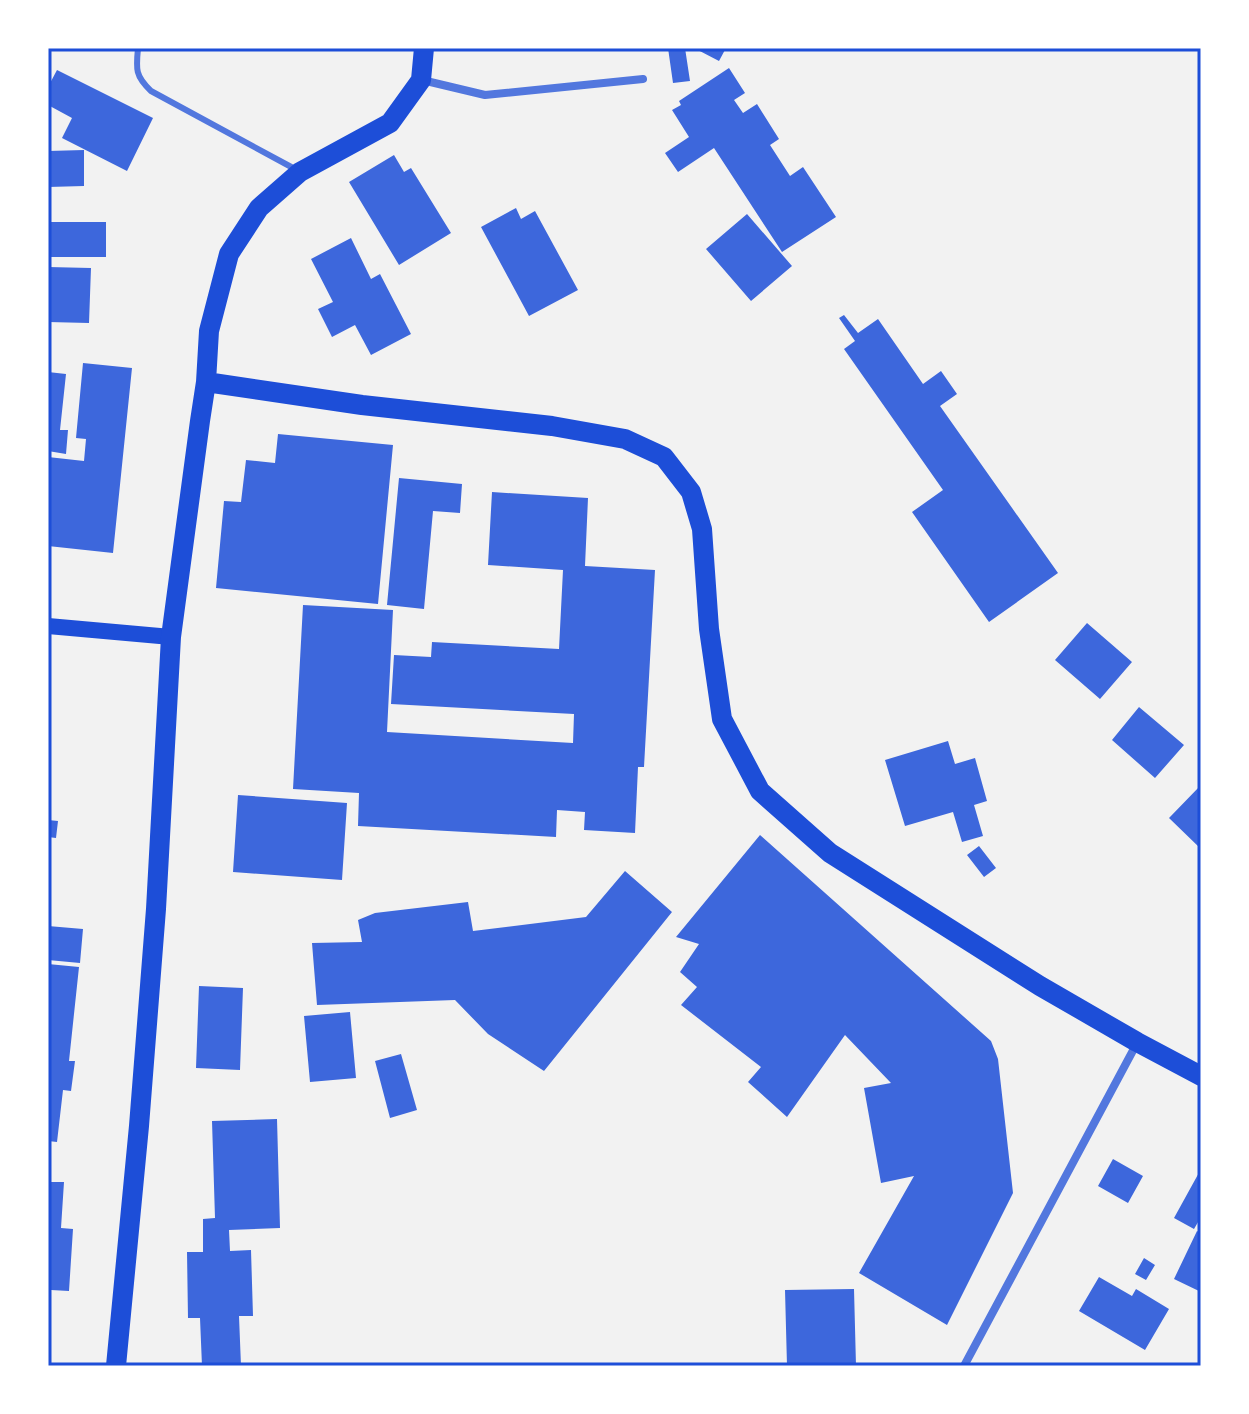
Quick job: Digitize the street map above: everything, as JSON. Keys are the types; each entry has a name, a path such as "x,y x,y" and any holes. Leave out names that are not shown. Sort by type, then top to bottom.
{"main road":[{"path":"116,1366 156,909 171,637 206,382 209,331 229,254 259,208 300,172 390,123 421,80 424,48"},
{"path":"206,382 362,405 552,426 625,439 664,457 691,492 702,529 709,629 722,719 760,791 830,853 1040,986 1201,1076"},
{"path":"48,626 171,637"}],"street":[{"path":"421,80 485,95 643,79"},
{"path":"964,1366 1137,1042"}],"lane":[{"path":"138,48 136,67 140,81 151,91 300,172"}],"building":[{"path":"668,48 685,48 690,81 673,83"},
{"path":"694,48 726,48 719,61"},
{"path":"729,68 745,93 734,100 743,113 757,104 779,139 770,145 790,176 803,167 836,217 782,252 714,148 678,172 665,153 689,137 672,110 681,105 679,101"},
{"path":"57,70 153,118 127,171 62,138 72,118 48,105 48,87"},
{"path":"84,150 84,186 48,187 48,151"},
{"path":"394,155 404,172 411,168 451,233 399,265 349,182"},
{"path":"516,208 521,219 535,211 578,290 529,316 481,227"},
{"path":"747,214 792,266 751,301 706,249"},
{"path":"48,222 106,222 106,257 48,257"},
{"path":"351,238 371,279 380,274 411,334 371,355 355,325 332,337 318,309 333,302 311,259"},
{"path":"48,267 91,268 89,323 48,322"},
{"path":"844,315 858,333 878,319 923,384 941,371 957,394 940,406 1058,573 989,622 912,512 943,490 844,349 855,341 839,318"},
{"path":"83,363 132,368 113,553 48,546 48,457 84,461 86,439 76,438"},
{"path":"48,372 66,374 60,430 68,430 66,454 48,451"},
{"path":"278,434 393,445 378,604 216,588 224,501 241,502 246,460 275,463"},
{"path":"399,478 462,484 460,513 433,511 424,609 387,605"},
{"path":"492,492 588,498 585,566 655,570 644,767 638,767 635,833 584,830 585,812 557,810 556,837 358,826 359,793 293,789 303,605 393,610 387,732 573,743 574,714 391,704 394,655 431,657 432,642 559,649 563,570 488,565"},
{"path":"1087,623 1132,662 1100,699 1055,660"},
{"path":"1139,707 1184,745 1155,778 1112,740"},
{"path":"948,741 955,764 975,758 987,801 974,805 983,836 962,842 953,812 905,826 885,760"},
{"path":"1201,785 1201,849 1169,818"},
{"path":"238,795 347,803 342,880 233,872"},
{"path":"48,820 58,821 56,838 48,837"},
{"path":"760,835 991,1041 998,1059 1013,1193 947,1325 859,1273 914,1176 881,1183 864,1088 891,1083 845,1035 787,1117 748,1082 761,1067 681,1005 697,987 680,972 699,944 676,937"},
{"path":"979,846 996,868 984,877 967,855"},
{"path":"625,871 672,912 544,1071 488,1034 455,1000 317,1005 312,943 362,942 358,920 375,913 468,902 473,931 586,917"},
{"path":"48,926 83,929 80,963 48,960"},
{"path":"48,964 79,967 69,1061 75,1061 71,1091 63,1090 57,1142 48,1141"},
{"path":"199,986 243,988 240,1070 196,1068"},
{"path":"350,1012 356,1078 310,1082 304,1016"},
{"path":"401,1054 417,1110 390,1118 375,1061"},
{"path":"277,1119 280,1228 229,1230 230,1251 251,1250 253,1316 239,1316 241,1366 202,1366 200,1318 188,1318 187,1252 203,1252 203,1219 215,1218 212,1121"},
{"path":"1113,1159 1143,1176 1128,1203 1098,1186"},
{"path":"1201,1169 1201,1217 1194,1229 1174,1218"},
{"path":"48,1182 64,1182 61,1228 73,1229 69,1291 51,1290 50,1304 48,1304"},
{"path":"1197,1231 1201,1233 1201,1292 1174,1279"},
{"path":"1144,1258 1155,1265 1146,1280 1135,1274"},
{"path":"1099,1277 1132,1296 1136,1289 1169,1309 1145,1350 1079,1311"},
{"path":"854,1289 856,1366 787,1366 785,1290"}]}
